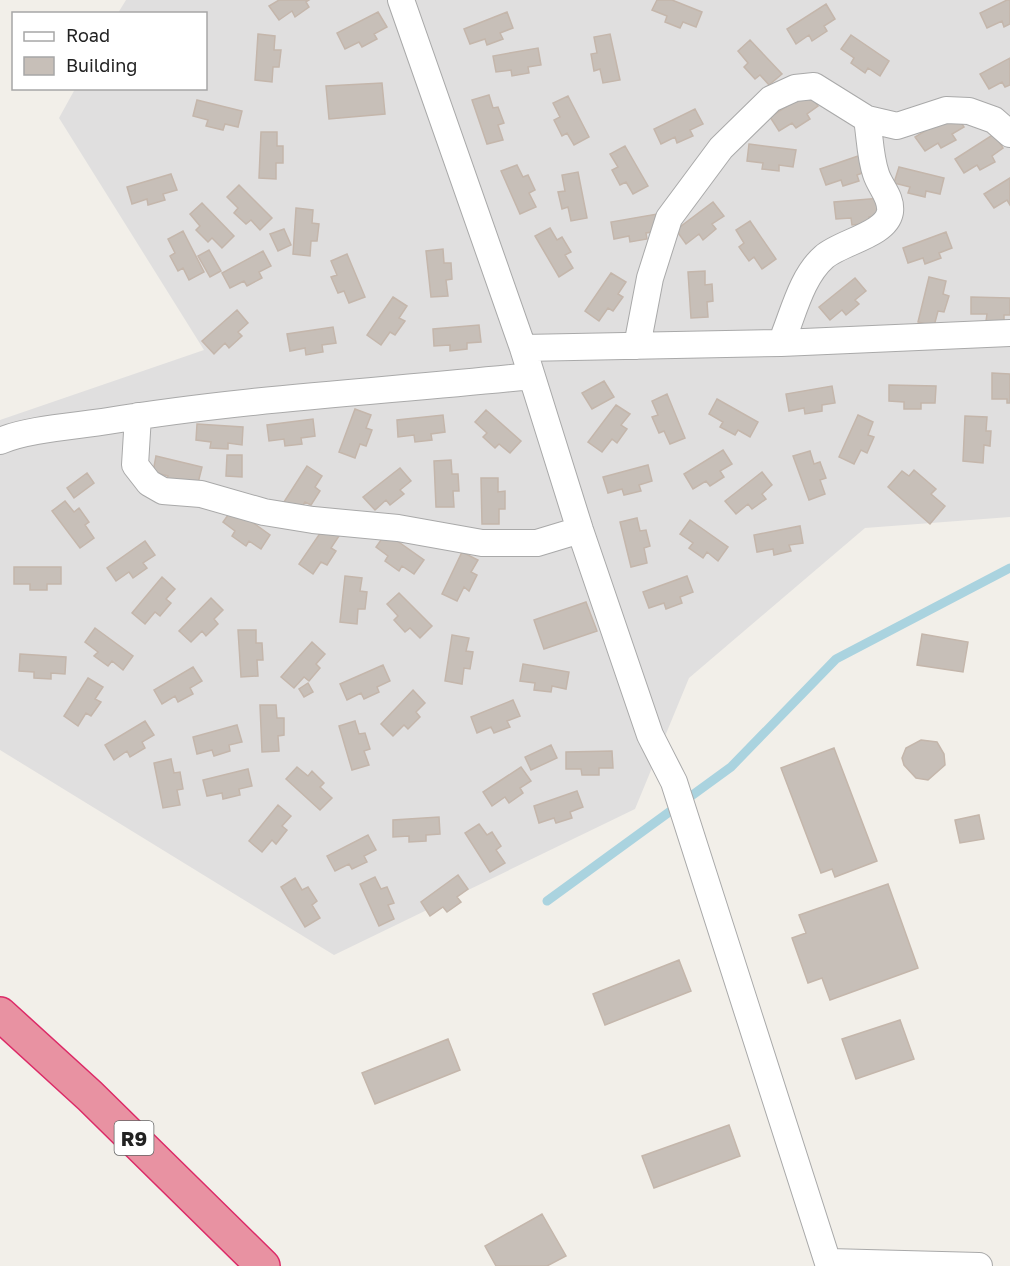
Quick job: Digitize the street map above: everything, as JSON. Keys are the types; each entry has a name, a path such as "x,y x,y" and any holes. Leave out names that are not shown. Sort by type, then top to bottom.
{"highway":[{"name":"R9","path":"0,1014 90,1096 264,1266"}],"street":[{"path":"401,0 524,348 580,530 650,735 674,782 829,1264 979,1266"},
{"path":"637,346 650,279 669,218 721,148 771,99 795,88 814,87 867,119 897,126 946,110 969,111 994,120 1010,135"},
{"path":"781,343 807,279 823,258 844,243 876,231 886,222 890,212 889,200 876,174 867,119"},
{"path":"524,348 781,343 1010,333"},
{"path":"0,441 138,416 261,399 412,389 531,376"},
{"path":"138,416 135,465 149,483 163,491 201,494 264,512 313,520 398,528 482,543 537,543 580,530"}],"shaded area":[{"path":"126,0 1010,0 1010,517 865,528 689,678 635,809 334,955 0,750 0,420 204,350 59,118 74,90 207,90 207,12 119,12"}],"building":[{"path":"279,0 309,0 306,2 309,7 295,17 292,11 279,20 269,6"},
{"path":"657,0 672,0 702,12 696,27 683,22 680,28 665,22 667,16 652,10"},
{"path":"1010,0 1010,24 1004,27 1002,21 987,28 980,13"},
{"path":"826,4 835,19 824,26 827,31 812,41 809,35 796,44 787,29"},
{"path":"378,12 387,27 374,34 377,39 362,47 359,42 345,49 337,33"},
{"path":"507,12 513,28 500,33 503,39 487,45 485,39 470,44 464,29"},
{"path":"258,34 275,36 274,50 281,50 279,67 273,67 272,82 255,80"},
{"path":"610,34 620,80 603,83 600,69 594,71 591,54 597,53 594,37"},
{"path":"851,35 889,61 880,76 868,68 865,73 851,63 854,58 841,49"},
{"path":"750,40 782,74 769,85 760,75 755,79 744,67 748,63 738,51"},
{"path":"538,48 541,65 528,67 529,73 512,76 511,70 496,72 493,56"},
{"path":"1010,58 1010,85 1005,87 1002,82 989,89 980,74"},
{"path":"382,83 385,114 329,119 326,86"},
{"path":"809,92 818,106 807,114 810,119 796,128 792,123 779,131 770,117"},
{"path":"489,95 493,108 498,107 504,123 498,125 503,140 487,144 472,100"},
{"path":"568,96 589,137 574,145 567,133 562,136 554,120 560,117 553,103"},
{"path":"197,100 242,111 238,127 225,124 223,130 206,126 208,120 193,116"},
{"path":"695,109 703,124 690,130 693,136 677,143 675,137 661,144 654,129"},
{"path":"955,113 964,127 952,134 956,140 941,148 938,143 925,151 915,137"},
{"path":"261,132 277,132 277,146 283,146 283,163 276,163 276,179 259,178"},
{"path":"994,134 1003,148 992,156 995,162 980,170 977,165 964,173 955,159"},
{"path":"749,144 796,150 793,167 779,165 779,171 762,169 763,163 747,161"},
{"path":"625,146 648,186 633,194 626,182 620,185 612,170 618,167 610,154"},
{"path":"864,154 870,170 857,175 859,181 843,186 841,180 826,185 820,169"},
{"path":"517,165 523,177 528,175 535,190 529,193 536,207 520,214 501,171"},
{"path":"899,167 944,178 940,194 926,191 925,197 908,193 910,187 894,183"},
{"path":"578,172 587,218 571,221 568,207 562,209 558,192 565,191 562,175"},
{"path":"171,174 177,190 163,194 165,200 148,205 147,199 132,204 127,187"},
{"path":"1010,178 1010,205 1007,200 994,208 984,194"},
{"path":"239,185 272,218 260,230 251,220 246,224 234,213 238,208 227,197"},
{"path":"881,198 882,215 869,217 869,223 852,225 851,218 836,219 834,202"},
{"path":"713,202 724,216 712,224 716,229 703,240 699,234 686,244 676,230"},
{"path":"202,203 234,236 222,248 212,238 208,242 196,230 200,226 190,214"},
{"path":"296,208 313,210 312,223 319,224 317,241 311,241 310,256 293,254"},
{"path":"657,214 659,231 646,233 647,239 630,242 629,236 614,239 611,222"},
{"path":"750,221 776,259 762,269 754,257 749,261 739,247 744,243 736,230"},
{"path":"550,228 557,240 562,237 571,252 565,255 573,268 559,277 535,236"},
{"path":"284,229 291,245 278,251 270,234"},
{"path":"183,231 204,272 189,280 183,268 178,271 170,256 175,253 168,239"},
{"path":"946,232 952,248 939,253 941,258 925,264 923,258 908,263 903,248"},
{"path":"443,249 444,263 451,263 452,279 446,280 448,296 431,297 426,251"},
{"path":"209,250 221,271 210,277 198,256"},
{"path":"263,251 271,266 259,272 262,278 247,286 244,281 230,288 222,273"},
{"path":"347,254 365,297 349,303 344,291 338,293 331,277 337,275 331,261"},
{"path":"705,271 705,285 712,284 713,301 707,302 708,317 691,318 688,272"},
{"path":"611,273 626,282 618,294 623,297 613,311 608,308 599,321 585,311"},
{"path":"929,277 946,281 943,294 949,296 944,312 938,311 934,326 918,322"},
{"path":"855,278 866,291 855,300 859,304 846,315 842,310 830,320 819,307"},
{"path":"393,297 407,306 399,318 405,321 395,335 390,332 381,345 367,335"},
{"path":"971,297 1010,298 1010,315 1004,315 1004,321 986,321 987,314 971,314"},
{"path":"237,310 248,323 238,332 242,336 229,348 225,343 214,354 202,341"},
{"path":"479,325 481,342 467,343 467,349 450,351 450,345 434,346 433,329"},
{"path":"333,327 336,343 322,345 323,352 306,355 305,348 290,351 287,334"},
{"path":"992,373 1010,374 1010,403 1007,403 1007,399 992,399"},
{"path":"604,381 614,397 592,409 582,393"},
{"path":"889,385 936,386 935,403 921,403 921,409 904,409 904,402 889,401"},
{"path":"832,386 835,403 822,405 822,411 805,414 804,408 789,411 786,394"},
{"path":"667,394 685,438 670,444 664,431 659,433 652,417 658,415 652,401"},
{"path":"717,399 758,422 750,437 738,430 735,435 720,427 723,422 709,414"},
{"path":"616,405 630,414 621,425 627,429 617,443 612,439 602,452 588,442"},
{"path":"355,409 371,415 366,428 372,430 366,446 360,444 355,458 339,452"},
{"path":"486,410 521,441 510,453 499,444 495,448 483,437 487,433 475,422"},
{"path":"443,415 445,432 431,434 432,440 415,442 414,435 398,437 397,420"},
{"path":"858,415 873,422 868,435 874,437 867,453 861,450 854,464 839,457"},
{"path":"965,416 987,417 986,431 991,431 990,446 984,445 983,463 963,461"},
{"path":"313,419 315,436 301,438 302,444 285,446 284,439 269,441 267,425"},
{"path":"197,424 243,427 242,445 228,443 228,449 210,448 211,442 196,440"},
{"path":"723,450 732,464 720,471 724,477 710,486 706,481 693,489 684,474"},
{"path":"810,451 814,464 820,462 826,478 820,480 825,494 809,500 793,456"},
{"path":"227,455 242,455 242,477 226,476"},
{"path":"156,456 202,467 198,483 166,482 168,476 153,472"},
{"path":"451,460 452,474 458,474 459,491 453,491 454,507 436,507 434,461"},
{"path":"648,465 652,481 639,485 641,491 624,495 622,489 608,493 603,477"},
{"path":"307,466 322,476 315,487 320,491 311,505 305,502 297,515 282,505"},
{"path":"400,468 411,481 400,490 404,494 390,505 386,500 375,510 363,497"},
{"path":"914,470 936,489 931,494 945,506 930,524 888,487 902,471 909,476"},
{"path":"762,472 772,485 762,494 766,499 752,509 748,504 736,514 725,501"},
{"path":"87,473 94,483 74,498 67,488"},
{"path":"481,478 498,478 498,492 505,491 505,509 499,509 499,524 482,524"},
{"path":"65,501 74,512 79,508 89,522 85,525 94,538 80,548 52,511"},
{"path":"233,508 270,535 261,549 249,541 246,546 232,536 235,531 223,522"},
{"path":"637,518 640,531 646,530 650,546 644,548 647,563 631,567 620,522"},
{"path":"690,520 728,547 718,561 707,552 703,558 689,548 693,543 680,534"},
{"path":"325,526 339,536 331,548 336,551 327,565 321,562 313,574 299,564"},
{"path":"800,526 803,543 789,545 791,551 774,555 773,549 757,552 754,535"},
{"path":"386,533 424,560 414,574 402,566 399,571 385,561 388,556 376,547"},
{"path":"145,541 155,555 143,563 147,568 133,578 129,572 116,581 107,568"},
{"path":"462,552 478,560 471,572 477,575 469,591 464,587 457,601 442,594"},
{"path":"14,567 61,567 61,584 47,584 47,590 30,590 30,584 14,584"},
{"path":"345,576 362,578 360,591 367,592 365,609 358,609 357,624 340,622"},
{"path":"687,576 693,592 680,597 682,603 666,609 664,603 649,608 643,592"},
{"path":"162,577 175,589 166,599 171,603 160,616 155,612 145,624 132,613"},
{"path":"399,593 432,626 420,638 410,628 405,632 394,620 398,616 387,604"},
{"path":"211,598 223,610 214,619 218,624 206,636 202,631 191,642 179,631"},
{"path":"586,602 597,631 544,649 534,620"},
{"path":"95,628 133,656 123,670 112,661 108,666 94,656 98,652 85,642"},
{"path":"238,630 256,630 256,643 262,643 263,660 257,660 258,676 241,677"},
{"path":"922,634 968,642 963,672 917,665"},
{"path":"452,635 469,638 466,651 473,652 470,669 464,668 462,684 445,681"},
{"path":"312,642 325,654 316,664 320,668 309,681 304,677 294,688 281,677"},
{"path":"20,654 66,657 65,674 51,673 51,679 34,678 34,672 19,671"},
{"path":"523,664 569,672 566,689 552,686 551,692 534,690 535,683 520,681"},
{"path":"383,665 390,681 377,687 379,692 364,699 361,693 347,700 340,684"},
{"path":"193,667 202,681 190,688 193,694 178,702 175,696 162,704 154,690"},
{"path":"88,678 103,687 95,699 101,702 91,716 86,713 78,726 64,716"},
{"path":"308,683 313,692 304,697 299,689"},
{"path":"413,690 425,703 416,712 420,717 408,729 404,725 393,736 381,724"},
{"path":"513,700 520,716 507,721 510,727 494,733 491,727 477,733 471,717"},
{"path":"260,705 276,705 277,718 284,718 284,735 278,736 279,751 262,752"},
{"path":"145,721 154,735 142,742 145,748 130,757 127,751 114,760 105,745"},
{"path":"355,721 359,734 365,733 370,749 364,751 369,765 352,770 339,726"},
{"path":"237,725 242,742 229,745 230,751 214,756 212,750 197,754 193,737"},
{"path":"921,740 937,742 944,754 945,765 928,780 916,778 904,765 902,758 906,748"},
{"path":"551,745 557,758 531,770 525,757"},
{"path":"834,748 877,861 835,877 832,869 821,873 781,768"},
{"path":"612,751 613,768 599,768 599,775 582,775 581,769 566,769 566,752"},
{"path":"171,759 174,773 180,772 183,789 177,790 180,805 163,808 154,763"},
{"path":"297,767 308,776 312,771 324,783 320,787 332,798 320,810 286,779"},
{"path":"521,767 531,781 520,788 523,793 509,803 505,797 492,806 483,792"},
{"path":"248,769 252,786 239,789 240,795 223,799 222,793 207,796 203,780"},
{"path":"577,791 583,807 570,812 572,818 556,823 554,818 539,823 534,806"},
{"path":"278,805 291,816 282,826 287,830 276,844 272,840 262,852 249,841"},
{"path":"979,815 984,839 960,843 955,820"},
{"path":"439,817 440,834 426,835 426,841 409,842 409,836 393,837 393,820"},
{"path":"479,824 487,835 492,832 501,846 496,850 505,863 490,872 465,833"},
{"path":"368,835 376,850 364,856 367,862 352,869 349,864 335,871 327,856"},
{"path":"458,875 468,889 457,897 461,902 447,912 443,907 430,916 421,902"},
{"path":"375,877 381,889 387,887 394,903 388,905 394,919 379,926 360,884"},
{"path":"295,878 302,890 308,887 317,901 312,905 320,918 305,927 281,887"},
{"path":"888,884 918,968 830,1000 822,978 808,983 792,938 806,933 799,915"},
{"path":"679,960 691,991 605,1025 593,994"},
{"path":"900,1020 914,1059 856,1079 842,1039"},
{"path":"448,1039 460,1070 375,1104 362,1073"},
{"path":"729,1125 740,1156 654,1188 642,1156"},
{"path":"542,1214 566,1256 547,1266 496,1266 485,1246"}],"waterway":[{"path":"547,901 731,767 836,659 1010,568"}]}
